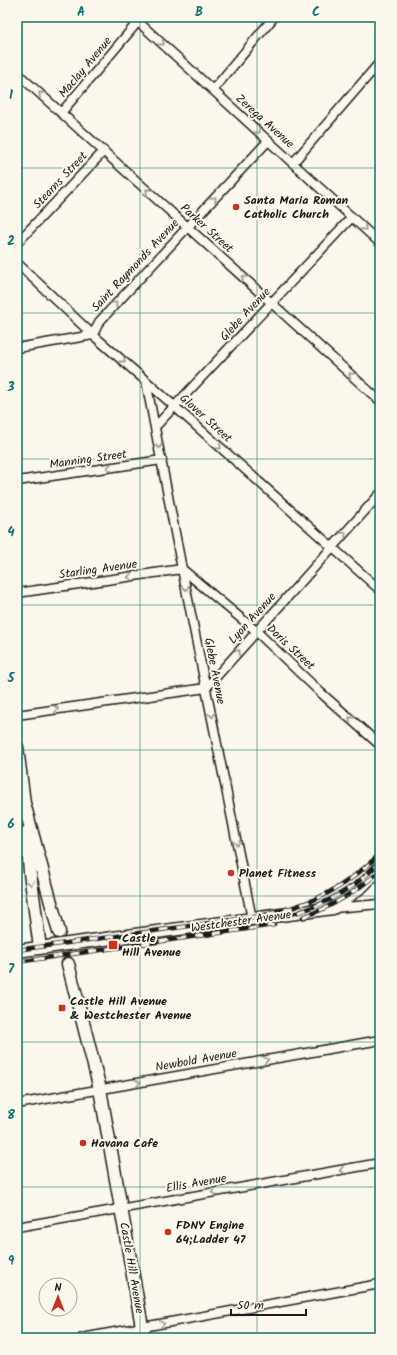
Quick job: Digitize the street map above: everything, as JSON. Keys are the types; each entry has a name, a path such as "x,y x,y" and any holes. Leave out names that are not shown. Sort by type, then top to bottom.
{"main road":[{"path":"17,747 24,803 30,873 40,948"},
{"path":"24,803 60,932"},
{"name":"Westchester Avenue","path":"17,951 63,946 333,908 363,885 380,868"},
{"name":"Castle Hill Avenue","path":"68,964 100,1089 143,1333"}],"street":[{"path":"213,90 274,17"},
{"name":"Zerega Avenue","path":"138,19 268,141 380,241"},
{"name":"Maclay Avenue","path":"62,113 138,19"},
{"path":"293,163 380,62"},
{"name":"Parker Street","path":"17,73 380,401"},
{"name":"Saint Raymonds Avenue","path":"93,335 99,322 268,141"},
{"name":"Stearns Street","path":"17,243 104,151"},
{"name":"Glebe Avenue","path":"155,427 352,217"},
{"name":"Glover Street","path":"17,263 93,335 146,380 174,407 380,590"},
{"path":"17,348 93,335"},
{"name":"Glebe Avenue","path":"146,380 252,919"},
{"name":"Manning Street","path":"17,481 162,460"},
{"name":"Lyon Avenue","path":"206,688 380,494"},
{"name":"Starling Avenue","path":"17,593 182,569"},
{"name":"Doris Street","path":"182,569 256,631 321,693 380,745"},
{"path":"17,715 206,688"},
{"path":"333,908 380,904"},
{"name":"Newbold Avenue","path":"17,1104 380,1040"},
{"name":"Ellis Avenue","path":"17,1227 380,1163"},
{"path":"82,1338 143,1333 380,1284"}],"tunnel":[{"path":"59,932 68,964"}],"railway":[{"path":"17,950 261,916 311,901 339,887 366,867 380,854"},
{"path":"263,921 280,918 311,908 341,894 368,874 380,862"},
{"path":"303,917 344,898 380,871"},
{"path":"17,962 274,925"}],"place":[{"name":"Santa Maria Roman Catholic Church","path":"236,207"},
{"name":"Planet Fitness","path":"231,873"},
{"name":"Castle Hill Avenue","path":"113,945"},
{"name":"Castle Hill Avenue & Westchester Avenue","path":"62,1008"},
{"name":"Havana Cafe","path":"83,1143"},
{"name":"FDNY Engine 64;Ladder 47","path":"168,1232"}]}
